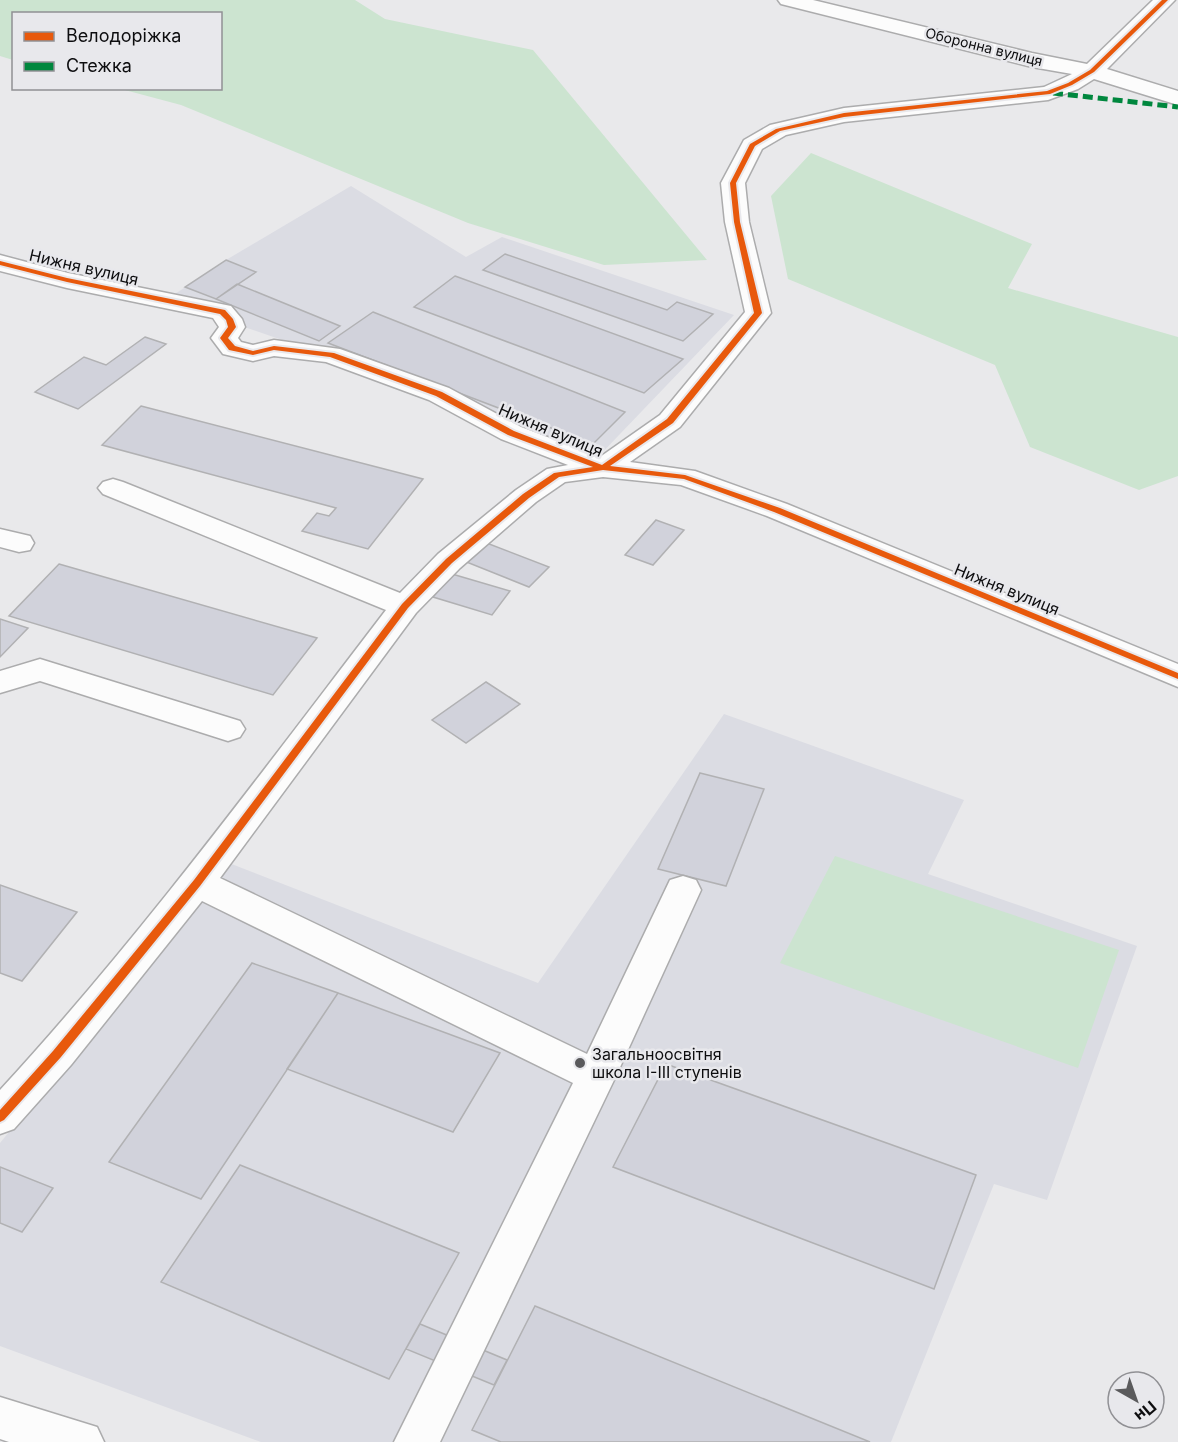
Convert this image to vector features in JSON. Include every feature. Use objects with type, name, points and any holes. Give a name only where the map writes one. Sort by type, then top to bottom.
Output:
[{"type":"street","name":"Оборонна вулиця","points":[[788,0],[1032,60],[1092,71],[1178,98]]},
{"type":"street","points":[[0,1117],[57,1054],[197,883],[405,606],[449,561],[526,496],[557,475],[603,468],[670,421],[758,313],[737,222],[734,183],[752,145],[778,130],[844,115],[1048,93],[1092,71],[1165,0]]},
{"type":"street","name":"Нижня вулиця","points":[[0,263],[67,280],[222,312],[229,319],[232,327],[224,338],[232,348],[253,353],[274,348],[331,355],[439,394],[511,433],[603,468],[684,477],[777,510],[1178,676]]},
{"type":"street","points":[[113,488],[405,606]]},
{"type":"street","points":[[0,682],[40,670],[228,729]]},
{"type":"street","points":[[197,883],[596,1076]]},
{"type":"street","points":[[417,1442],[596,1076],[683,890]]},
{"type":"street","points":[[0,1418],[81,1442]]},
{"type":"shaded area","points":[[351,186],[466,257],[502,237],[734,315],[597,458],[308,349],[166,300],[226,260]]},
{"type":"shaded area","name":"Загальноосвітня школа I-III ступенів","points":[[724,714],[964,800],[928,874],[1137,946],[1047,1200],[994,1184],[891,1442],[261,1442],[0,1346],[0,1143],[229,863],[538,983]]},
{"type":"green space","points":[[0,0],[355,0],[385,19],[533,50],[707,260],[604,265],[468,223],[181,105],[125,90],[222,90],[222,12],[12,12],[12,60],[0,56]]},
{"type":"green space","points":[[811,153],[1032,244],[1008,288],[1178,337],[1178,476],[1139,490],[1030,447],[995,365],[788,279],[771,196]]},
{"type":"green space","points":[[835,856],[1119,950],[1078,1068],[780,963]]},
{"type":"building","points":[[505,254],[667,310],[677,302],[713,314],[683,341],[483,270]]},
{"type":"building","points":[[226,260],[256,272],[216,299],[185,287]]},
{"type":"building","points":[[455,276],[683,359],[644,393],[414,307]]},
{"type":"building","points":[[237,284],[340,326],[319,341],[216,299]]},
{"type":"building","points":[[373,312],[625,412],[593,444],[328,343]]},
{"type":"building","points":[[145,337],[166,344],[78,409],[35,392],[84,357],[106,365]]},
{"type":"building","points":[[141,406],[423,479],[368,549],[302,531],[317,513],[329,516],[336,508],[102,445]]},
{"type":"building","points":[[656,520],[684,530],[653,565],[625,555]]},
{"type":"building","points":[[484,542],[549,567],[529,587],[464,561]]},
{"type":"building","points":[[59,564],[317,638],[273,695],[9,616]]},
{"type":"building","points":[[452,574],[510,591],[492,615],[433,597]]},
{"type":"building","points":[[0,619],[28,628],[0,657]]},
{"type":"building","points":[[486,682],[520,704],[466,743],[432,720]]},
{"type":"building","points":[[700,773],[764,789],[726,886],[658,869]]},
{"type":"building","points":[[0,885],[77,912],[22,981],[0,973]]},
{"type":"building","points":[[252,963],[338,993],[201,1199],[109,1162]]},
{"type":"building","points":[[338,993],[500,1053],[453,1132],[287,1069]]},
{"type":"building","points":[[666,1064],[976,1175],[934,1289],[613,1167]]},
{"type":"building","points":[[240,1165],[459,1253],[389,1379],[161,1282]]},
{"type":"building","points":[[0,1167],[53,1188],[22,1232],[0,1223]]},
{"type":"building","points":[[535,1306],[870,1442],[501,1442],[472,1430]]},
{"type":"building","points":[[420,1324],[507,1360],[494,1385],[406,1349]]},
{"type":"marked path","points":[[1053,93],[1178,107]]},
{"type":"cycle path","points":[[0,1117],[57,1054],[197,883],[405,606],[449,561],[526,496],[557,475],[603,468],[670,421],[758,313],[737,222],[733,183],[752,145],[778,130],[844,115],[1048,93],[1092,71],[1165,0]]},
{"type":"cycle path","points":[[0,263],[67,280],[222,312],[229,319],[232,327],[224,338],[232,348],[253,353],[274,348],[331,355],[439,394],[511,433],[603,468],[685,477],[777,510],[1178,676]]},
{"type":"place","name":"Загальноосвітня школа I-III ступенів","points":[[580,1063]]}]
